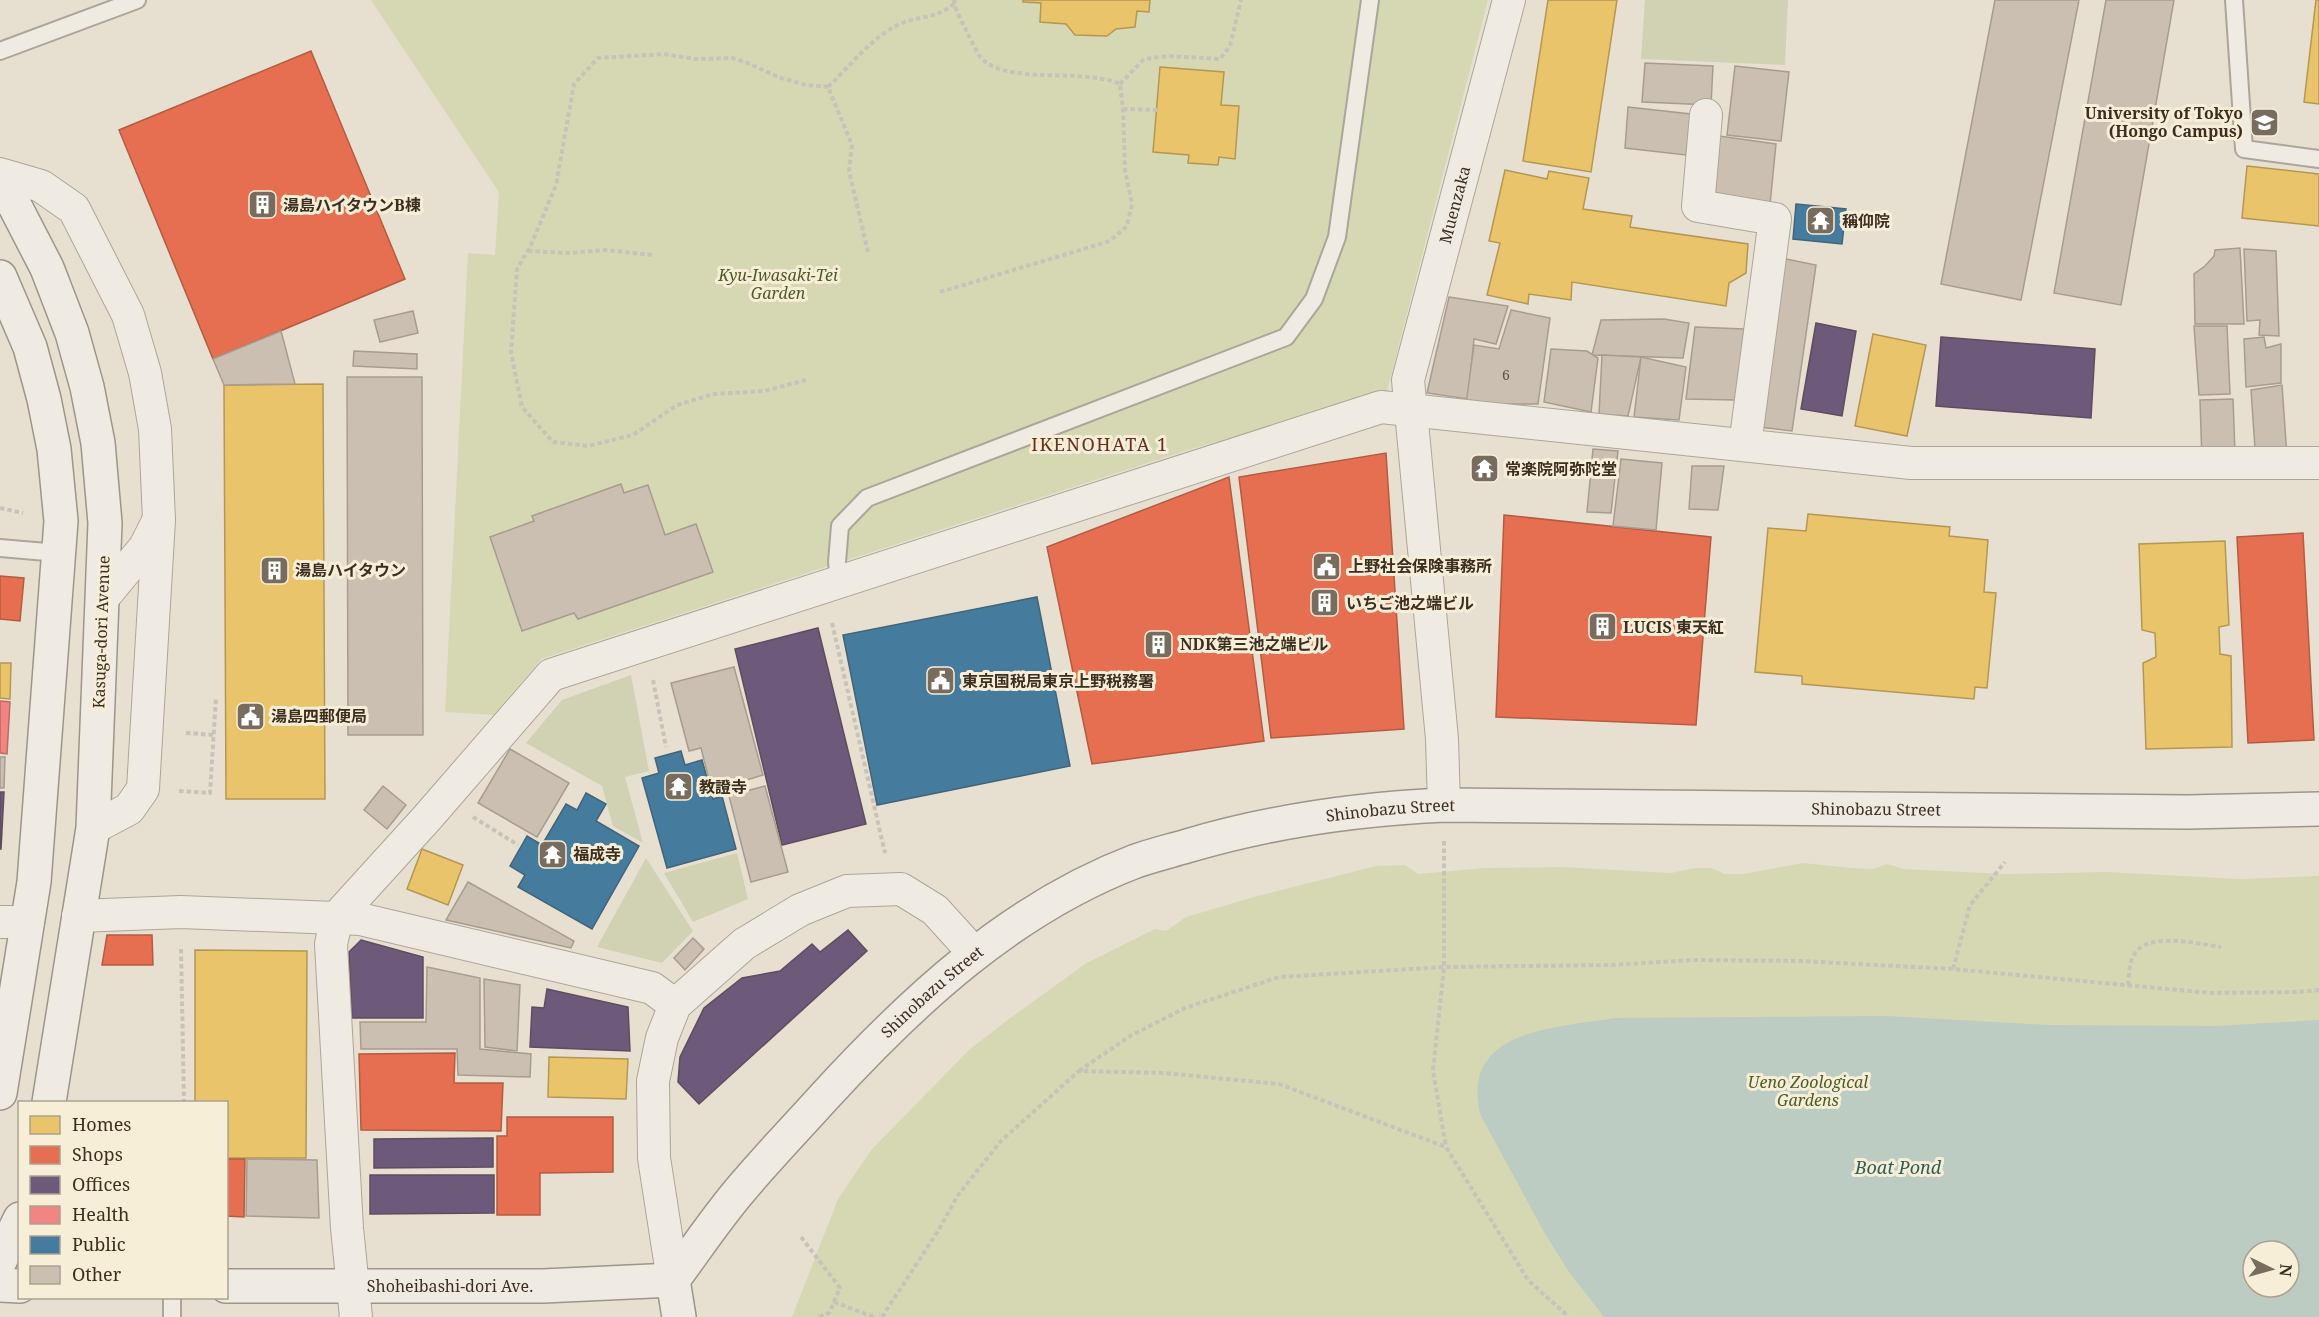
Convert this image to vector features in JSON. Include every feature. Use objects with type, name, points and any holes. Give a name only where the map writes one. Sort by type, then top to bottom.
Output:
[{"type":"main road","name":"Kasuga-dori Avenue","points":[[0,176],[9,215],[47,268],[72,333],[87,387],[98,443],[105,523],[93,828],[49,1101]]},
{"type":"main road","points":[[0,277],[30,347],[44,399],[54,449],[61,521],[40,822],[14,922],[13,1001],[0,1093]]},
{"type":"main road","name":"Shinobazu Street","points":[[674,1280],[740,1190],[850,1069],[910,1009],[974,952],[1025,917],[1075,888],[1137,861],[1213,838],[1296,819],[1384,807],[1444,804],[2188,812],[2319,809]]},
{"type":"main road","points":[[0,1261],[18,1223]]},
{"type":"main road","points":[[674,1280],[679,1317]]},
{"type":"main road","name":"Shoheibashi-dori Ave.","points":[[228,1286],[354,1302],[674,1280]]},
{"type":"main road","points":[[0,1286],[18,1286]]},
{"type":"street","name":"Muenzaka","points":[[1444,804],[1442,739],[1408,380],[1509,0]]},
{"type":"street","points":[[1706,115],[1698,206],[1775,219],[1745,445]]},
{"type":"street","points":[[0,176],[41,186],[74,209],[128,315],[145,373],[155,429],[159,520],[143,789],[129,809],[93,828]]},
{"type":"street","points":[[354,1302],[331,944],[337,917],[427,819],[551,675],[1381,407],[1911,463],[2319,463]]},
{"type":"street","points":[[102,599],[145,547],[159,520]]},
{"type":"street","points":[[674,1280],[654,1158],[653,1081],[662,1038],[675,1005],[744,944],[800,910],[847,891],[901,889],[935,910],[974,952]]},
{"type":"street","points":[[78,916],[180,912],[360,919],[652,988],[675,1005]]},
{"type":"lane","points":[[0,51],[136,0]]},
{"type":"lane","points":[[839,582],[837,562],[840,526],[867,498],[1286,337],[1314,299],[1337,237],[1370,0]]},
{"type":"lane","points":[[2234,0],[2244,149],[2319,159]]},
{"type":"lane","points":[[0,548],[58,553]]},
{"type":"lane","points":[[172,1299],[172,1317]]},
{"type":"path","points":[[1120,84],[1144,59],[1168,56],[1220,58],[1230,46],[1241,0]]},
{"type":"path","points":[[806,380],[764,391],[714,394],[677,405],[633,435],[588,446],[553,442],[522,407],[511,352],[517,269],[528,250],[556,185],[574,84],[598,58],[664,54],[694,59],[732,58],[778,77],[806,85],[828,87],[876,40],[899,24],[943,13],[954,2],[980,58],[995,68],[1014,73],[1106,78],[1120,84]]},
{"type":"path","points":[[940,292],[1110,241],[1127,225],[1132,204],[1125,170],[1120,84]]},
{"type":"path","points":[[828,87],[852,145],[849,171],[868,252]]},
{"type":"path","points":[[1123,109],[1156,110]]},
{"type":"path","points":[[528,250],[568,253],[605,250],[652,255]]},
{"type":"path","points":[[0,508],[27,514]]},
{"type":"path","points":[[831,616],[885,855]]},
{"type":"path","points":[[651,670],[666,747]]},
{"type":"path","points":[[143,789],[210,793],[216,697]]},
{"type":"path","points":[[186,734],[214,735]]},
{"type":"path","points":[[1444,804],[1444,967],[1433,1071],[1446,1147],[1528,1280],[1569,1317]]},
{"type":"path","points":[[468,813],[518,845]]},
{"type":"path","points":[[1953,969],[1970,905],[2005,862]]},
{"type":"path","points":[[180,912],[184,1101]]},
{"type":"path","points":[[2128,985],[2133,956],[2141,947],[2165,940],[2221,947]]},
{"type":"path","points":[[882,1317],[938,1231],[958,1195],[1001,1141],[1079,1071],[1130,1036],[1185,1008],[1280,977],[1444,967],[1612,965],[1695,960],[1800,961],[1953,969],[2211,993],[2319,990]]},
{"type":"path","points":[[1079,1071],[1164,1073],[1279,1084],[1446,1147]]},
{"type":"path","points":[[801,1237],[840,1288],[829,1313],[819,1317]]},
{"type":"path","points":[[834,1302],[874,1317]]},
{"type":"green space","name":"Kyu-Iwasaki-Tei Garden","points":[[371,0],[1488,0],[1386,395],[1191,449],[541,659],[494,715],[445,712],[468,253],[495,255],[499,192]]},
{"type":"green space","points":[[1645,0],[1788,0],[1785,65],[1641,59]]},
{"type":"green space","points":[[631,675],[649,771],[625,777],[643,843],[613,826],[602,786],[526,743],[562,700]]},
{"type":"green space","points":[[737,853],[748,899],[693,922],[664,873]]},
{"type":"green space","points":[[646,858],[693,931],[662,963],[597,947]]},
{"type":"green space","name":"Ueno Zoological Gardens","points":[[1803,863],[1873,869],[1887,864],[1904,869],[2004,874],[2107,872],[2240,879],[2319,876],[2319,1317],[792,1317],[838,1199],[872,1149],[969,1050],[1085,964],[1155,929],[1166,931],[1186,917],[1376,866],[1405,865],[1418,874],[1485,868],[1561,867],[1671,873],[1695,868],[1712,868],[1725,874],[1743,874]]},
{"type":"water","name":"Boat Pond","points":[[1887,1016],[2048,1025],[2217,1026],[2319,1020],[2319,1317],[1604,1317],[1569,1272],[1544,1232],[1481,1116],[1478,1087],[1484,1065],[1497,1049],[1517,1038],[1540,1030],[1615,1018]]},
{"type":"building: Homes","points":[[1023,0],[1150,0],[1149,12],[1137,11],[1135,27],[1116,29],[1107,36],[1075,35],[1066,24],[1040,22],[1041,3],[1023,2]]},
{"type":"building: Homes","points":[[1548,0],[1617,0],[1591,172],[1523,161]]},
{"type":"building: Homes","points":[[2316,0],[2319,0],[2319,104],[2304,102]]},
{"type":"building: Homes","points":[[1160,67],[1224,72],[1221,105],[1239,106],[1235,159],[1219,157],[1218,165],[1188,163],[1189,155],[1153,152]]},
{"type":"building: Homes","points":[[2247,166],[2319,174],[2319,226],[2242,218]]},
{"type":"building: Homes","points":[[1505,170],[1547,179],[1549,171],[1589,178],[1583,209],[1632,216],[1630,227],[1748,244],[1746,273],[1729,283],[1726,306],[1572,282],[1571,300],[1529,294],[1528,304],[1487,295],[1500,243],[1489,241]]},
{"type":"building: Homes","points":[[1873,334],[1926,345],[1907,436],[1855,426]]},
{"type":"building: Homes","name":"湯島ハイタウン","points":[[323,384],[325,799],[226,799],[224,385]]},
{"type":"building: Homes","points":[[1808,514],[1950,527],[1949,536],[1988,540],[1984,592],[1996,593],[1987,688],[1975,687],[1974,699],[1802,684],[1802,676],[1755,672],[1768,528],[1806,531]]},
{"type":"building: Homes","points":[[2225,541],[2229,625],[2219,627],[2220,654],[2231,656],[2232,747],[2146,749],[2143,663],[2156,657],[2155,633],[2142,630],[2139,544]]},
{"type":"building: Homes","points":[[0,663],[11,663],[10,699],[0,698]]},
{"type":"building: Homes","points":[[422,849],[463,865],[448,905],[407,889]]},
{"type":"building: Homes","points":[[195,950],[307,951],[306,1158],[228,1158],[228,1101],[195,1101]]},
{"type":"building: Homes","points":[[549,1057],[628,1059],[626,1099],[548,1097]]},
{"type":"building: Shops","name":"湯島ハイタウンB棟","points":[[311,51],[405,279],[213,359],[119,130]]},
{"type":"building: Shops","name":"いちご池之端ビル","points":[[1386,453],[1404,729],[1271,738],[1239,477]]},
{"type":"building: Shops","name":"NDK第三池之端ビル","points":[[1229,477],[1264,741],[1092,764],[1047,547]]},
{"type":"building: Shops","name":"LUCIS 東天紅","points":[[1504,515],[1711,537],[1696,725],[1496,717]]},
{"type":"building: Shops","points":[[2303,533],[2314,740],[2248,743],[2237,537]]},
{"type":"building: Shops","points":[[0,576],[24,578],[20,621],[0,619]]},
{"type":"building: Shops","points":[[107,935],[152,935],[153,965],[102,965]]},
{"type":"building: Shops","points":[[455,1053],[454,1083],[503,1083],[501,1131],[361,1130],[359,1054]]},
{"type":"building: Shops","points":[[507,1117],[613,1117],[613,1172],[540,1173],[540,1215],[497,1215],[497,1136],[507,1136]]},
{"type":"building: Shops","points":[[228,1159],[245,1159],[244,1217],[228,1216]]},
{"type":"building: Offices","points":[[1816,323],[1856,331],[1842,416],[1801,409]]},
{"type":"building: Offices","points":[[1941,337],[2095,349],[2091,418],[1936,406]]},
{"type":"building: Offices","points":[[818,628],[866,824],[782,845],[735,649]]},
{"type":"building: Offices","points":[[0,792],[4,792],[1,849],[0,849]]},
{"type":"building: Offices","points":[[848,930],[867,951],[699,1104],[678,1082],[680,1057],[704,1008],[742,978],[780,971],[812,944],[820,952]]},
{"type":"building: Offices","points":[[361,940],[423,957],[423,1018],[352,1018],[349,952]]},
{"type":"building: Offices","points":[[547,989],[628,1007],[630,1051],[530,1047],[532,1007],[544,1008]]},
{"type":"building: Offices","points":[[493,1138],[493,1167],[374,1168],[374,1139]]},
{"type":"building: Offices","points":[[370,1175],[494,1175],[494,1213],[370,1214]]},
{"type":"building: Health","points":[[0,701],[10,702],[7,754],[0,753]]},
{"type":"building: Public","points":[[1796,204],[1846,209],[1842,244],[1793,239]]},
{"type":"building: Public","points":[[1037,597],[1070,766],[877,805],[843,635]]},
{"type":"building: Public","points":[[681,751],[685,765],[702,760],[713,799],[722,796],[736,849],[667,868],[642,778],[659,773],[655,758]]},
{"type":"building: Public","points":[[586,793],[606,804],[596,821],[639,846],[592,929],[518,887],[525,875],[510,866],[527,836],[542,845],[566,804],[577,810]]},
{"type":"building: Other","points":[[1995,0],[2079,0],[2021,300],[1941,284]]},
{"type":"building: Other","points":[[2106,0],[2174,0],[2121,305],[2054,293]]},
{"type":"building: Other","points":[[1645,63],[1713,66],[1711,105],[1642,102]]},
{"type":"building: Other","points":[[1735,66],[1789,72],[1781,141],[1727,135]]},
{"type":"building: Other","points":[[1628,107],[1691,114],[1686,155],[1625,148]]},
{"type":"building: Other","points":[[1719,136],[1776,144],[1770,204],[1712,193]]},
{"type":"building: Other","points":[[2240,248],[2244,324],[2195,324],[2194,274],[2214,256],[2215,250]]},
{"type":"building: Other","points":[[2244,249],[2276,251],[2279,336],[2259,335],[2260,320],[2247,321]]},
{"type":"building: Other","points":[[1781,258],[1816,265],[1792,431],[1759,427]]},
{"type":"building: Other","points":[[1449,297],[1508,306],[1496,344],[1474,339],[1468,399],[1427,393]]},
{"type":"building: Other","points":[[1511,310],[1550,318],[1538,404],[1466,404],[1474,345],[1499,349]]},
{"type":"building: Other","points":[[413,311],[418,333],[380,342],[374,320]]},
{"type":"building: Other","points":[[1664,319],[1689,323],[1683,358],[1592,355],[1601,320]]},
{"type":"building: Other","points":[[2194,326],[2227,326],[2230,394],[2199,395]]},
{"type":"building: Other","points":[[1695,327],[1744,329],[1736,400],[1686,399]]},
{"type":"building: Other","points":[[281,331],[295,384],[224,385],[213,359]]},
{"type":"building: Other","points":[[2264,337],[2266,348],[2281,344],[2281,383],[2246,387],[2244,339]]},
{"type":"building: Other","points":[[1551,349],[1587,351],[1598,358],[1591,412],[1544,402]]},
{"type":"building: Other","points":[[354,351],[417,354],[417,369],[353,366]]},
{"type":"building: Other","points":[[1602,355],[1641,357],[1628,416],[1599,414]]},
{"type":"building: Other","points":[[1641,357],[1686,367],[1679,420],[1634,417]]},
{"type":"building: Other","points":[[347,377],[422,377],[423,735],[348,735]]},
{"type":"building: Other","points":[[2282,385],[2287,457],[2256,463],[2251,390]]},
{"type":"building: Other","points":[[2233,399],[2235,454],[2202,462],[2200,400]]},
{"type":"building: Other","points":[[1593,449],[1618,451],[1611,513],[1587,512]]},
{"type":"building: Other","points":[[1621,459],[1662,463],[1656,530],[1613,526]]},
{"type":"building: Other","points":[[1692,466],[1724,466],[1718,510],[1689,509]]},
{"type":"building: Other","points":[[621,484],[624,493],[648,485],[665,535],[696,524],[713,572],[578,619],[574,613],[522,631],[490,537],[534,521],[532,516]]},
{"type":"building: Other","points":[[734,667],[763,775],[743,781],[746,791],[765,786],[788,872],[751,882],[728,784],[711,788],[701,748],[689,751],[671,683]]},
{"type":"building: Other","points":[[510,749],[569,783],[537,837],[478,803]]},
{"type":"building: Other","points":[[0,757],[5,757],[4,788],[0,788]]},
{"type":"building: Other","points":[[383,786],[406,805],[387,829],[364,810]]},
{"type":"building: Other","points":[[468,882],[574,941],[571,948],[446,920]]},
{"type":"building: Other","points":[[693,938],[704,949],[685,970],[674,958]]},
{"type":"building: Other","points":[[427,967],[480,978],[480,1049],[531,1054],[530,1077],[458,1075],[457,1049],[361,1049],[360,1022],[426,1022]]},
{"type":"building: Other","points":[[484,979],[520,985],[517,1051],[485,1047]]},
{"type":"building: Other","points":[[247,1159],[317,1160],[319,1218],[246,1216]]},
{"type":"place","name":"University of Tokyo (Hongo Campus)","points":[[2264,122]]},
{"type":"place","name":"湯島ハイタウンB棟","points":[[262,205]]},
{"type":"place","name":"稱仰院","points":[[1821,221]]},
{"type":"place","name":"常楽院阿弥陀堂","points":[[1484,469]]},
{"type":"place","name":"上野社会保険事務所","points":[[1327,566]]},
{"type":"place","name":"湯島ハイタウン","points":[[274,570]]},
{"type":"place","name":"いちご池之端ビル","points":[[1325,603]]},
{"type":"place","name":"LUCIS 東天紅","points":[[1602,627]]},
{"type":"place","name":"NDK第三池之端ビル","points":[[1159,644]]},
{"type":"place","name":"東京国税局東京上野税務署","points":[[941,681]]},
{"type":"place","name":"湯島四郵便局","points":[[250,716]]},
{"type":"place","name":"教證寺","points":[[678,787]]},
{"type":"place","name":"福成寺","points":[[552,854]]},
{"type":"district","name":"IKENOHATA 1","points":[[1100,444]]}]
